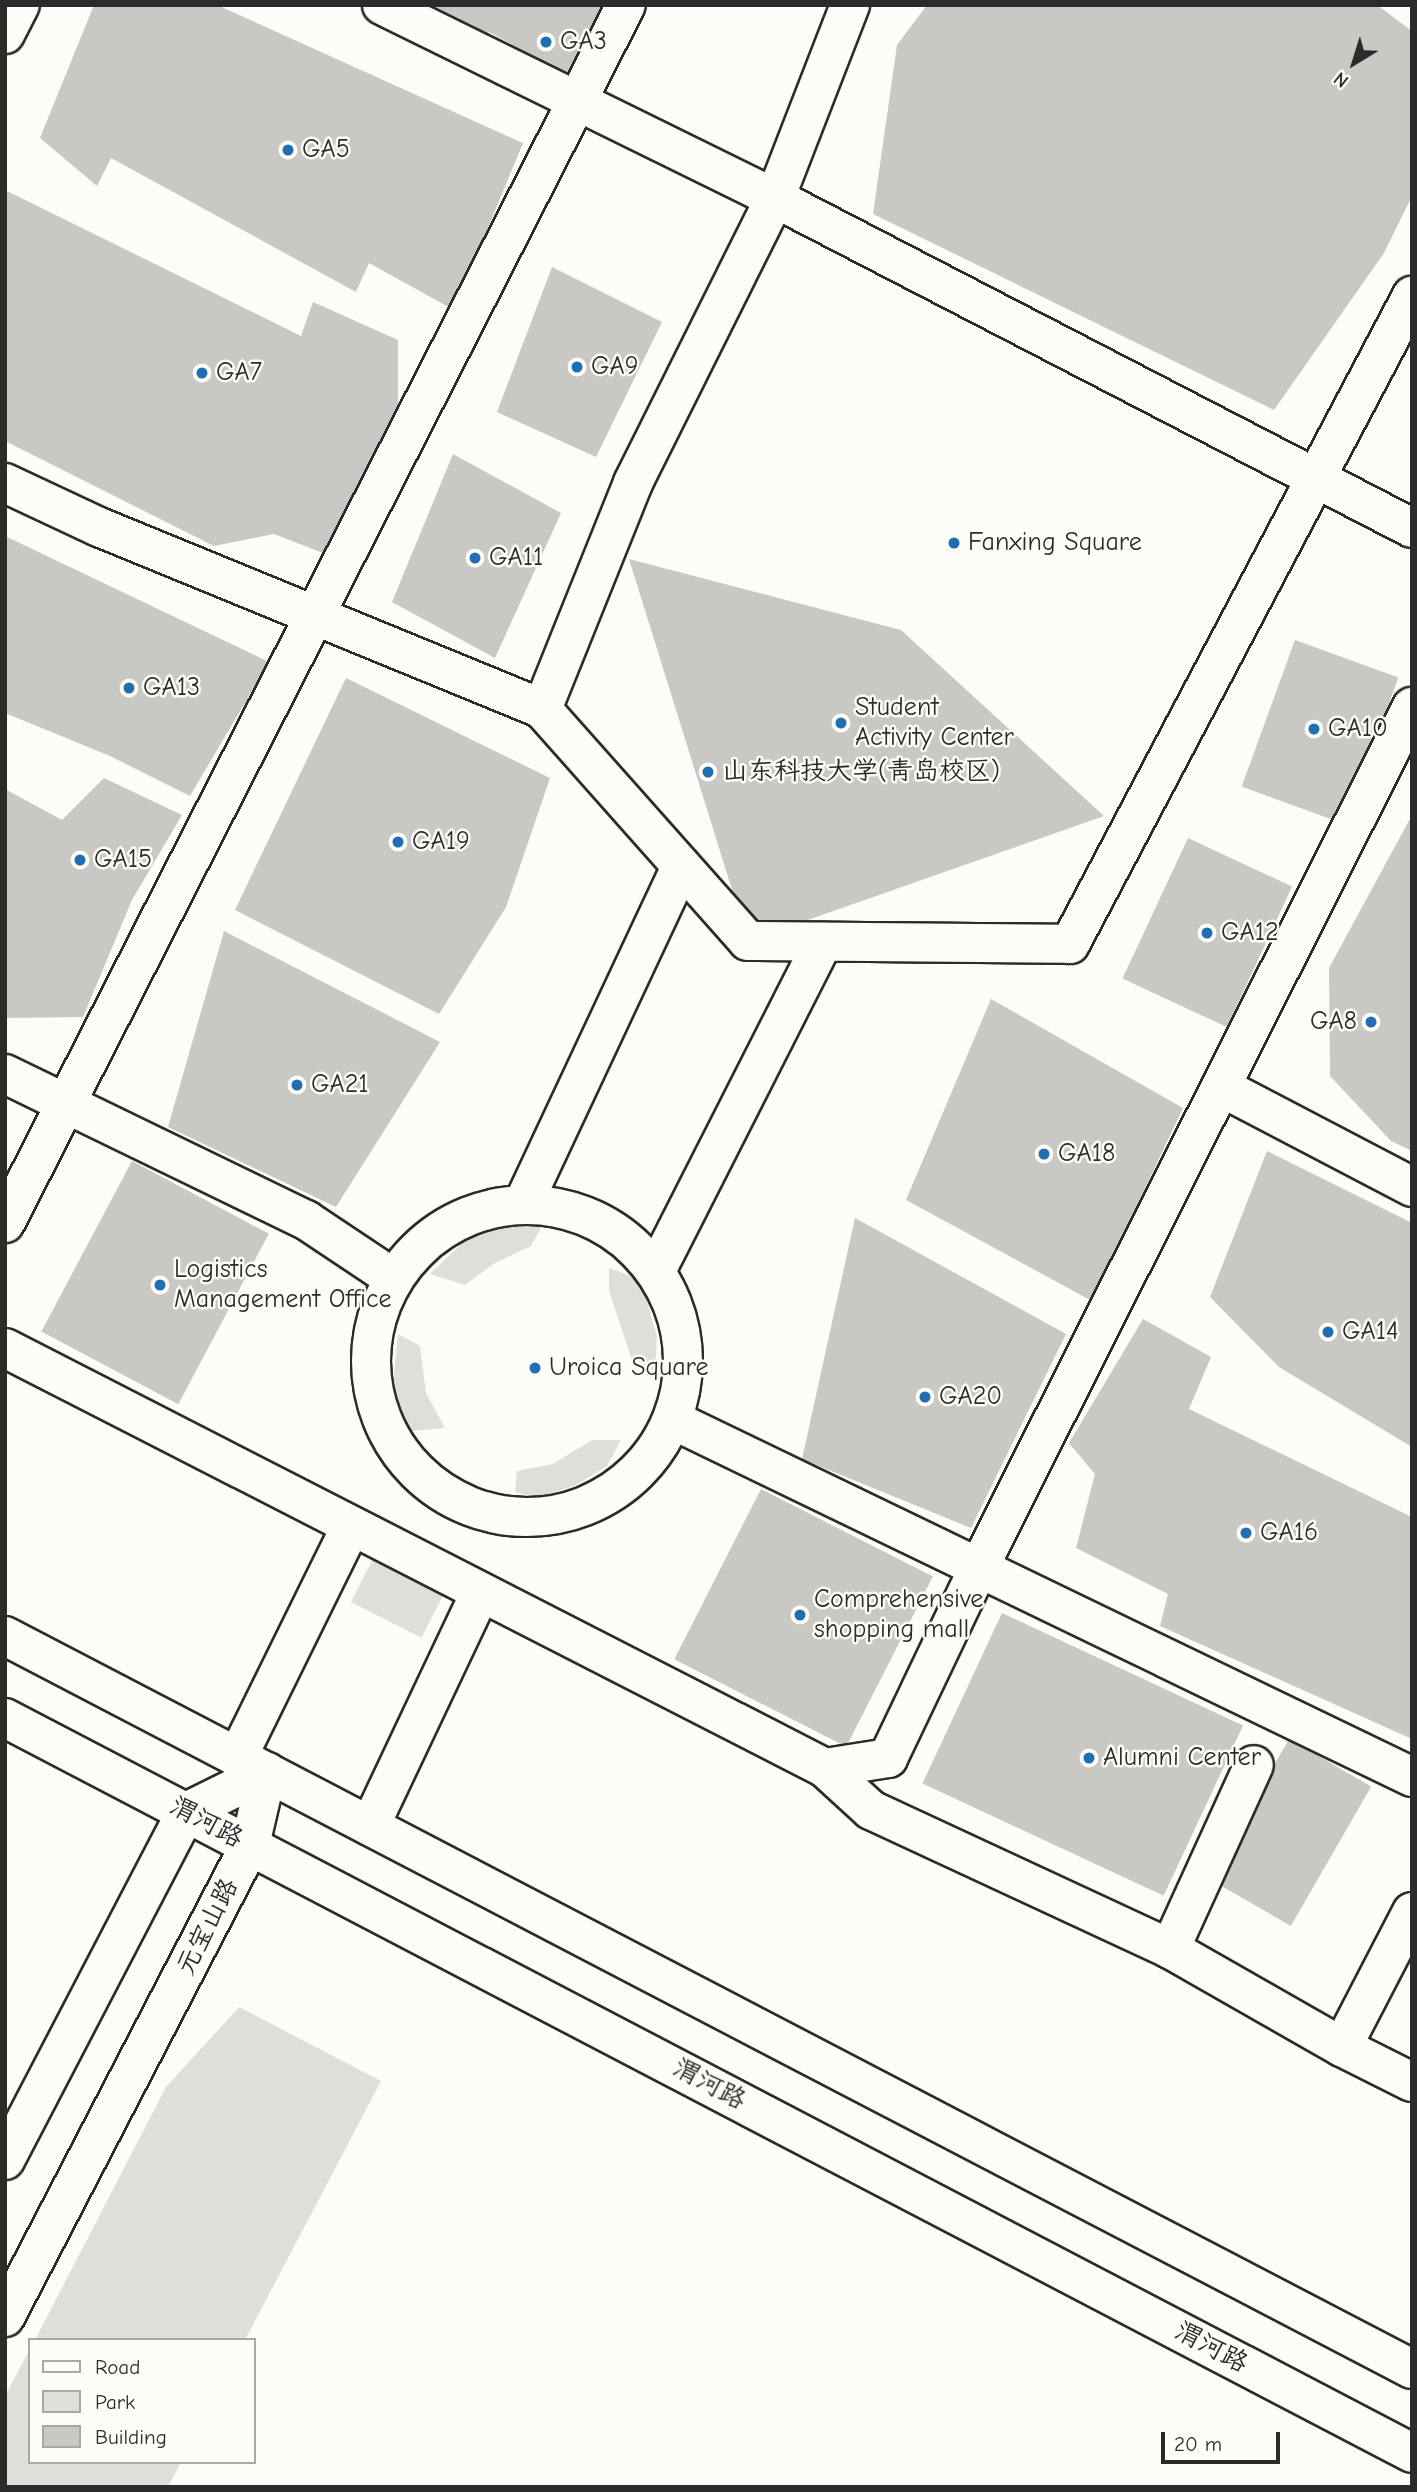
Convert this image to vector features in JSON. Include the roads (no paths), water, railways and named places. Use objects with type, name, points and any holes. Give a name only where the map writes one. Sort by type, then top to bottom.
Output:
[{"type":"street","points":[[5,34],[20,5]]},
{"type":"street","points":[[382,5],[775,198],[1412,528]]},
{"type":"street","points":[[5,1223],[626,5]]},
{"type":"street","points":[[542,709],[633,483],[775,198],[850,5]]},
{"type":"street","points":[[5,482],[99,527],[542,709],[748,941],[1070,944],[1412,296]]},
{"type":"street","points":[[825,1768],[888,1758],[979,1567],[1412,707]]},
{"type":"street","points":[[523,1204],[681,866]]},
{"type":"street","points":[[656,1271],[823,942]]},
{"type":"street","points":[[5,1074],[306,1220],[393,1278]]},
{"type":"street","points":[[1221,1087],[1412,1187]]},
{"type":"street","points":[[523,1204],[573,1211],[585,1217],[620,1235],[656,1271],[678,1318],[684,1370],[673,1420],[646,1465],[606,1498],[557,1516],[505,1517],[455,1501],[413,1470],[384,1427],[370,1376],[373,1325],[393,1278],[427,1239],[472,1214],[523,1204]]},
{"type":"street","points":[[5,1348],[825,1768],[871,1810],[1170,1949],[1342,2047],[1412,2082]]},
{"type":"street","points":[[673,1420],[1412,1777]]},
{"type":"street","name":"元宝山路","points":[[5,2317],[250,1845],[252,1764],[351,1526]]},
{"type":"street","points":[[370,1826],[480,1593]]},
{"type":"street","points":[[5,1636],[1412,2369]]},
{"type":"street","name":"渭河路","points":[[5,1718],[1412,2453]]},
{"type":"street","points":[[5,2160],[186,1812],[252,1764]]},
{"type":"street","points":[[1170,1949],[1254,1765]]},
{"type":"street","points":[[1342,2047],[1412,1912]]},
{"type":"place","name":"GA3","points":[[546,42]]},
{"type":"place","name":"GA5","points":[[288,150]]},
{"type":"place","name":"GA9","points":[[577,367]]},
{"type":"place","name":"GA7","points":[[202,373]]},
{"type":"place","name":"Fanxing Square","points":[[954,543]]},
{"type":"place","name":"GA11","points":[[475,558]]},
{"type":"place","name":"GA13","points":[[129,688]]},
{"type":"place","name":"Student Activity Center","points":[[841,723]]},
{"type":"place","name":"GA10","points":[[1314,729]]},
{"type":"place","name":"山东科技大学(青岛校区)","points":[[708,772]]},
{"type":"place","name":"GA19","points":[[398,842]]},
{"type":"place","name":"GA15","points":[[80,860]]},
{"type":"place","name":"GA12","points":[[1207,933]]},
{"type":"place","name":"GA8","points":[[1371,1022]]},
{"type":"place","name":"GA21","points":[[297,1085]]},
{"type":"place","name":"GA18","points":[[1044,1154]]},
{"type":"place","name":"Logistics Management Office","points":[[160,1285]]},
{"type":"place","name":"GA14","points":[[1328,1332]]},
{"type":"place","name":"Uroica Square","points":[[535,1368]]},
{"type":"place","name":"GA20","points":[[925,1397]]},
{"type":"place","name":"GA16","points":[[1246,1533]]},
{"type":"place","name":"Comprehensive shopping mall","points":[[800,1615]]},
{"type":"place","name":"Alumni Center","points":[[1089,1758]]}]
